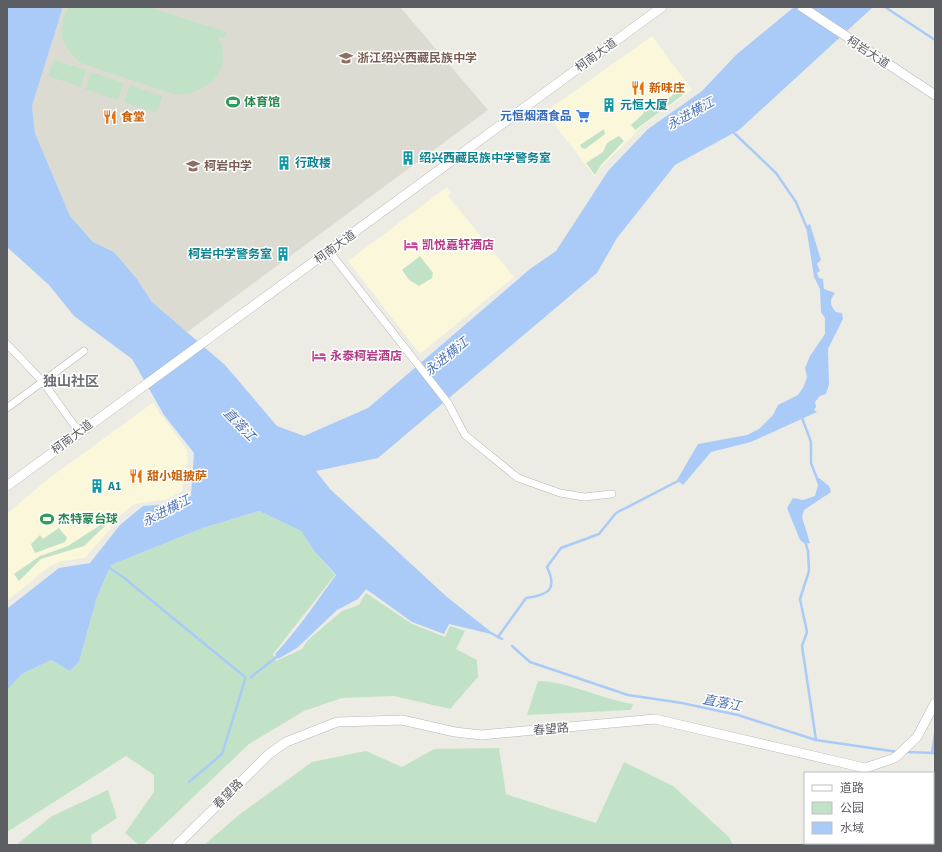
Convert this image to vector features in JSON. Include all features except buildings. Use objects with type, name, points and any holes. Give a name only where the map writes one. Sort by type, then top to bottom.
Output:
[{"type":"street","name":"柯南大道","points":[[7,486],[134,391],[224,328],[662,7]]},
{"type":"street","name":"柯岩大道","points":[[802,7],[935,95]]},
{"type":"street","points":[[329,251],[448,403],[465,435],[518,478],[568,495],[584,497],[612,494]]},
{"type":"street","points":[[7,344],[43,382],[79,432]]},
{"type":"street","points":[[7,408],[84,351]]},
{"type":"street","name":"春望路","points":[[177,845],[269,754],[286,742],[337,722],[402,720],[455,732],[481,735],[655,719],[865,768],[897,756],[906,748],[917,737],[935,703]]},
{"type":"shaded area","name":"柯岩中学","points":[[63,7],[400,7],[488,110],[186,333],[152,302],[137,279],[114,252],[93,242],[70,216],[35,133],[32,106]]},
{"type":"shaded area","points":[[652,36],[692,90],[642,126],[602,166],[595,177],[545,112]]},
{"type":"shaded area","points":[[447,187],[451,193],[448,196],[514,277],[420,354],[348,261]]},
{"type":"shaded area","points":[[154,402],[159,413],[187,450],[188,461],[182,491],[168,499],[134,504],[110,524],[111,528],[85,558],[61,561],[50,566],[7,601],[7,514],[44,482]]},
{"type":"green space","points":[[69,7],[149,7],[224,31],[226,33],[224,38],[218,37],[222,45],[223,59],[221,68],[217,77],[202,89],[183,94],[173,94],[83,64],[65,46],[63,39],[63,24]]},
{"type":"green space","points":[[54,60],[86,70],[81,87],[48,76]]},
{"type":"green space","points":[[91,72],[124,83],[118,100],[85,89]]},
{"type":"green space","points":[[130,85],[162,96],[157,113],[124,102]]},
{"type":"green space","points":[[677,86],[678,91],[683,95],[635,130],[631,125],[643,114],[644,109],[652,102],[662,101],[672,96]]},
{"type":"green space","points":[[604,129],[605,134],[585,149],[582,148],[580,145]]},
{"type":"green space","points":[[619,136],[624,141],[601,165],[595,175],[586,163],[603,152],[607,143]]},
{"type":"green space","points":[[420,256],[433,273],[432,278],[419,286],[409,280],[402,270]]},
{"type":"green space","points":[[259,511],[301,531],[315,552],[335,575],[273,654],[276,661],[302,649],[308,640],[342,611],[359,605],[366,593],[412,624],[445,637],[450,626],[465,631],[456,649],[477,660],[478,677],[450,709],[394,696],[342,698],[304,711],[249,744],[143,845],[139,845],[125,833],[154,792],[154,775],[126,756],[7,832],[7,690],[22,674],[51,660],[70,671],[79,662],[97,597],[111,565],[203,528]]},
{"type":"green space","points":[[105,522],[105,526],[84,546],[41,559],[19,581],[14,574],[40,556],[68,546]]},
{"type":"green space","points":[[59,528],[67,538],[65,542],[35,553],[31,544],[40,535],[43,539]]},
{"type":"green space","points":[[538,681],[562,684],[621,702],[633,704],[631,710],[527,715]]},
{"type":"green space","points":[[499,748],[506,794],[596,823],[624,762],[673,786],[729,837],[733,845],[204,845],[240,814],[312,762],[366,751],[402,767],[434,749]]},
{"type":"green space","points":[[108,790],[117,818],[91,835],[92,845],[16,845],[52,816]]},
{"type":"water","name":"永进横江","points":[[7,7],[63,7],[32,106],[35,133],[70,216],[93,242],[114,252],[137,279],[152,302],[225,365],[277,426],[304,436],[368,408],[530,269],[556,251],[608,171],[648,129],[702,91],[736,55],[794,7],[873,7],[739,130],[675,165],[617,238],[597,273],[378,458],[316,471],[330,489],[447,597],[495,635],[449,624],[444,634],[412,622],[366,589],[358,599],[337,610],[297,648],[278,659],[275,654],[299,626],[336,575],[315,552],[301,531],[259,511],[203,528],[111,565],[97,597],[79,662],[70,671],[51,660],[22,674],[7,690],[8,608],[59,568],[90,563],[120,525],[143,506],[169,504],[191,496],[194,453],[164,415],[132,359],[74,316],[49,285],[7,247]]},
{"type":"water","points":[[810,224],[821,260],[817,264],[820,271],[817,273],[819,278],[823,279],[824,289],[835,293],[831,301],[831,305],[836,312],[842,313],[843,319],[828,349],[829,384],[826,394],[820,396],[815,402],[816,407],[814,410],[817,412],[751,442],[711,452],[683,485],[677,480],[698,444],[747,435],[759,429],[773,415],[778,405],[798,395],[804,386],[807,377],[805,368],[810,356],[825,334],[825,318],[821,312],[820,289],[814,277],[806,226]]},
{"type":"water","points":[[819,478],[829,486],[831,492],[804,510],[802,517],[810,543],[805,544],[800,540],[787,508],[793,498],[803,500],[815,496],[818,485],[816,479]]},
{"type":"waterway","points":[[885,7],[935,40]]},
{"type":"waterway","points":[[732,131],[776,173],[796,202],[807,228]]},
{"type":"waterway","points":[[801,415],[811,442],[811,463],[818,481]]},
{"type":"waterway","points":[[498,637],[526,598],[540,595],[549,590],[551,581],[547,567],[561,548],[599,534],[616,513],[680,480]]},
{"type":"waterway","points":[[805,541],[808,551],[809,571],[800,599],[807,632],[802,646],[816,740]]},
{"type":"waterway","points":[[108,567],[123,577],[245,677],[222,754],[189,782]]},
{"type":"waterway","name":"直落江","points":[[491,633],[502,639]]},
{"type":"waterway","name":"直落江","points":[[512,646],[530,662],[628,695],[682,703],[738,715],[816,740],[898,752]]},
{"type":"waterway","points":[[251,677],[279,655]]},
{"type":"waterway","points":[[932,753],[935,734]]},
{"type":"waterway","name":"直落江","points":[[905,752],[935,753]]},
{"type":"place","name":"浙江绍兴西藏民族中学","points":[[346,58]]},
{"type":"place","name":"新味庄","points":[[638,88]]},
{"type":"place","name":"体育馆","points":[[233,102]]},
{"type":"place","name":"元恒大厦","points":[[609,105]]},
{"type":"place","name":"元恒烟酒食品","points":[[583,116]]},
{"type":"place","name":"食堂","points":[[110,117]]},
{"type":"place","name":"绍兴西藏民族中学警务室","points":[[408,158]]},
{"type":"place","name":"行政楼","points":[[284,163]]},
{"type":"place","name":"柯岩中学","points":[[193,166]]},
{"type":"place","name":"凯悦嘉轩酒店","points":[[411,245]]},
{"type":"place","name":"柯岩中学警务室","points":[[283,254]]},
{"type":"place","name":"永泰柯岩酒店","points":[[319,356]]},
{"type":"place","name":"甜小姐披萨","points":[[136,476]]},
{"type":"place","name":"A1","points":[[97,486]]},
{"type":"place","name":"杰特蒙台球","points":[[47,519]]},
{"type":"district","name":"独山社区","points":[[71,381]]}]
